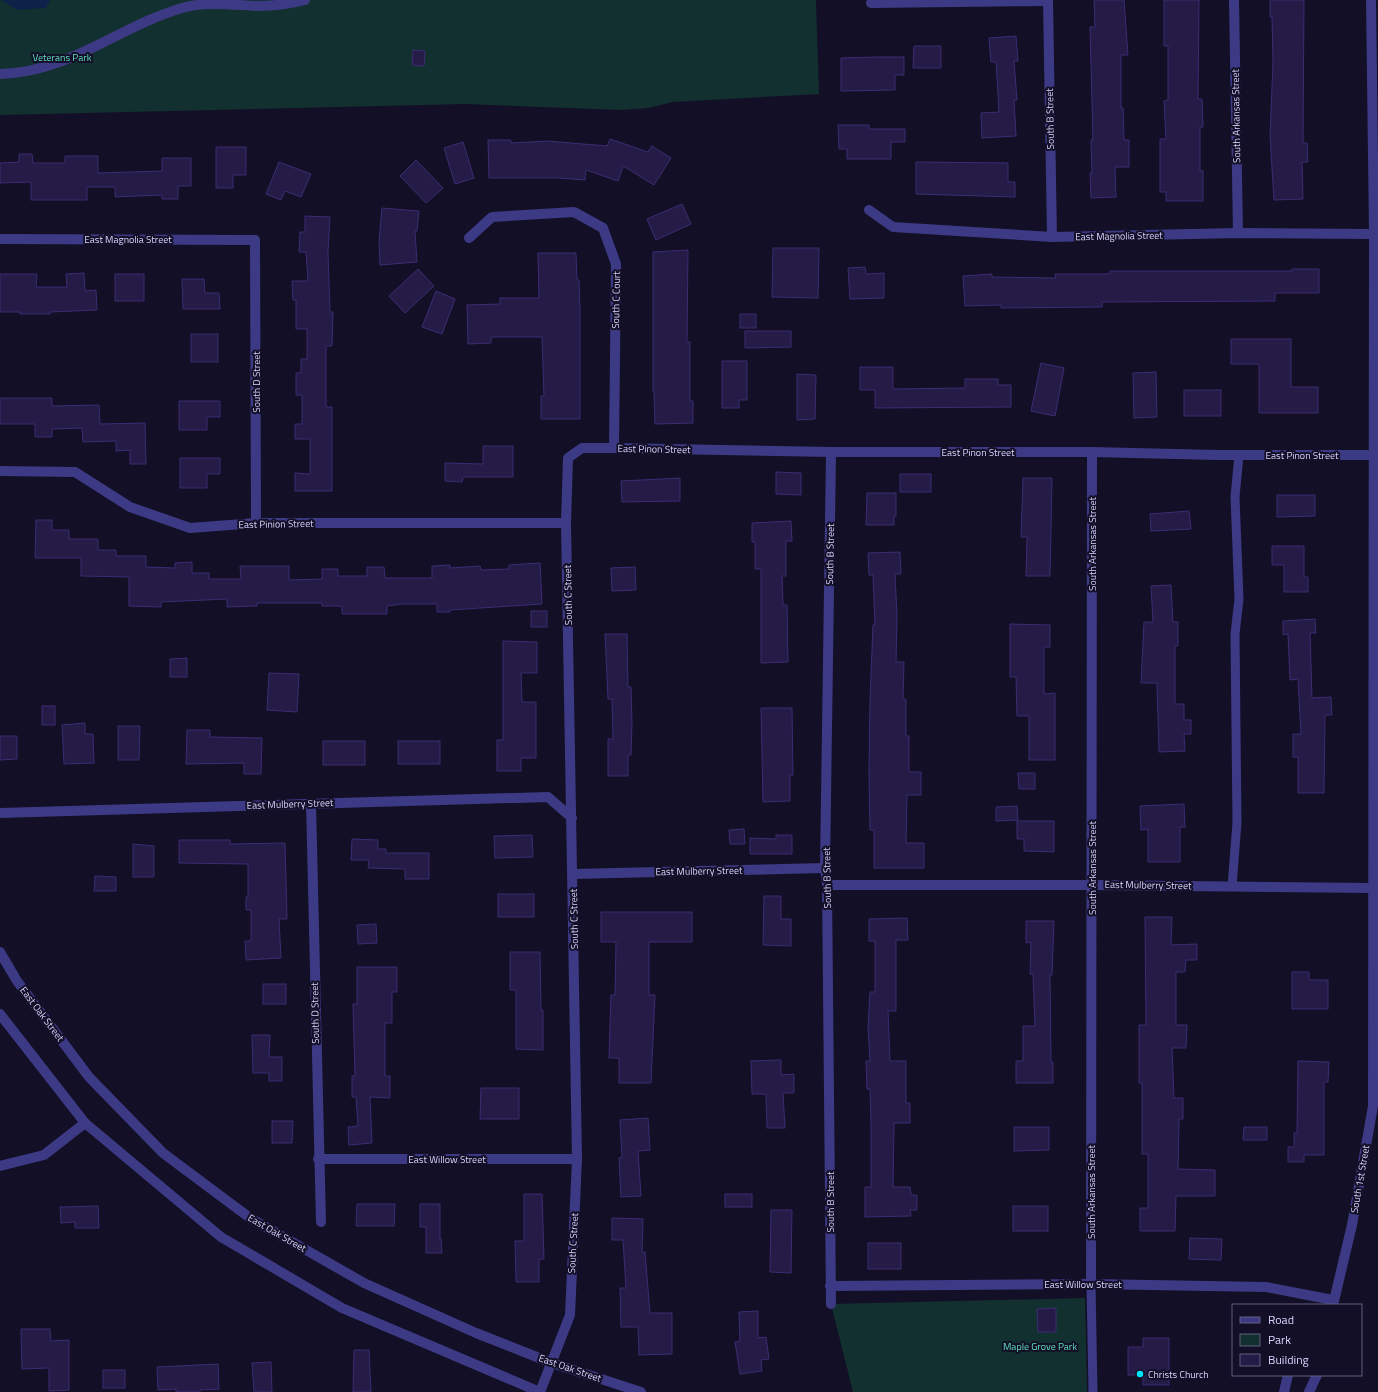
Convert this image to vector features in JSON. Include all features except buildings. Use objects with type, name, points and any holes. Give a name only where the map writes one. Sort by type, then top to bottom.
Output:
[{"type":"street","points":[[0,74],[19,73],[48,67],[77,56],[147,21],[183,8],[218,4],[259,6],[293,3],[306,0]]},
{"type":"street","name":"South Arkansas Street","points":[[1234,0],[1238,233]]},
{"type":"street","name":"South 1st Street","points":[[1332,1303],[1352,1225],[1373,1106],[1376,1006],[1373,888],[1374,234],[1371,0]]},
{"type":"street","points":[[871,3],[1048,1]]},
{"type":"street","name":"South B Street","points":[[1048,1],[1052,237]]},
{"type":"street","name":"East Magnolia Street","points":[[869,210],[893,228],[1052,237],[1238,233],[1374,234]]},
{"type":"street","name":"South C Court","points":[[469,238],[492,217],[574,212],[603,228],[616,264],[614,448]]},
{"type":"street","name":"East Magnolia Street","points":[[0,239],[255,240]]},
{"type":"street","name":"South D Street","points":[[255,240],[256,524]]},
{"type":"street","name":"East Pinon Street","points":[[582,448],[831,452],[1092,452],[1239,455],[1373,455]]},
{"type":"street","name":"South C Street","points":[[540,1392],[570,1315],[577,1159],[566,523],[568,458],[582,448]]},
{"type":"street","name":"South B Street","points":[[831,452],[825,868],[827,885],[831,1304]]},
{"type":"street","name":"South Arkansas Street","points":[[1091,1284],[1092,452]]},
{"type":"street","name":"East Pinion Street","points":[[0,470],[75,472],[130,507],[190,528],[256,524],[566,523]]},
{"type":"street","name":"East Mulberry Street","points":[[0,813],[548,797],[572,818]]},
{"type":"street","name":"South D Street","points":[[311,803],[318,1159],[321,1222]]},
{"type":"street","name":"East Mulberry Street","points":[[573,874],[825,868]]},
{"type":"street","name":"East Mulberry Street","points":[[827,885],[1092,885],[1373,888]]},
{"type":"street","name":"East Oak Street","points":[[0,952],[17,981],[89,1077],[163,1153],[250,1218],[364,1283],[476,1333],[552,1363],[641,1392]]},
{"type":"street","points":[[0,1014],[85,1123],[221,1237],[342,1308],[540,1392]]},
{"type":"street","points":[[0,1166],[44,1155],[85,1123]]},
{"type":"street","name":"East Willow Street","points":[[318,1159],[577,1159]]},
{"type":"street","name":"East Willow Street","points":[[830,1286],[1091,1284],[1266,1287],[1332,1303]]},
{"type":"street","points":[[1309,1392],[1317,1376]]},
{"type":"street","points":[[1277,1392],[1288,1377]]},
{"type":"street","points":[[1284,1392],[1288,1377]]},
{"type":"lane","points":[[1232,886],[1237,823],[1235,634],[1239,599],[1235,497],[1239,455]]},
{"type":"lane","points":[[1091,1284],[1093,1391]]},
{"type":"green space","name":"Veterans Park","points":[[0,0],[816,0],[819,94],[673,102],[648,108],[622,110],[465,104],[0,115]]},
{"type":"green space","name":"Maple Grove Park","points":[[1085,1298],[1087,1392],[853,1392],[831,1304]]},
{"type":"water","points":[[1,0],[50,0],[46,8],[17,10]]},
{"type":"place","name":"Christs Church","points":[[1140,1374]]}]
